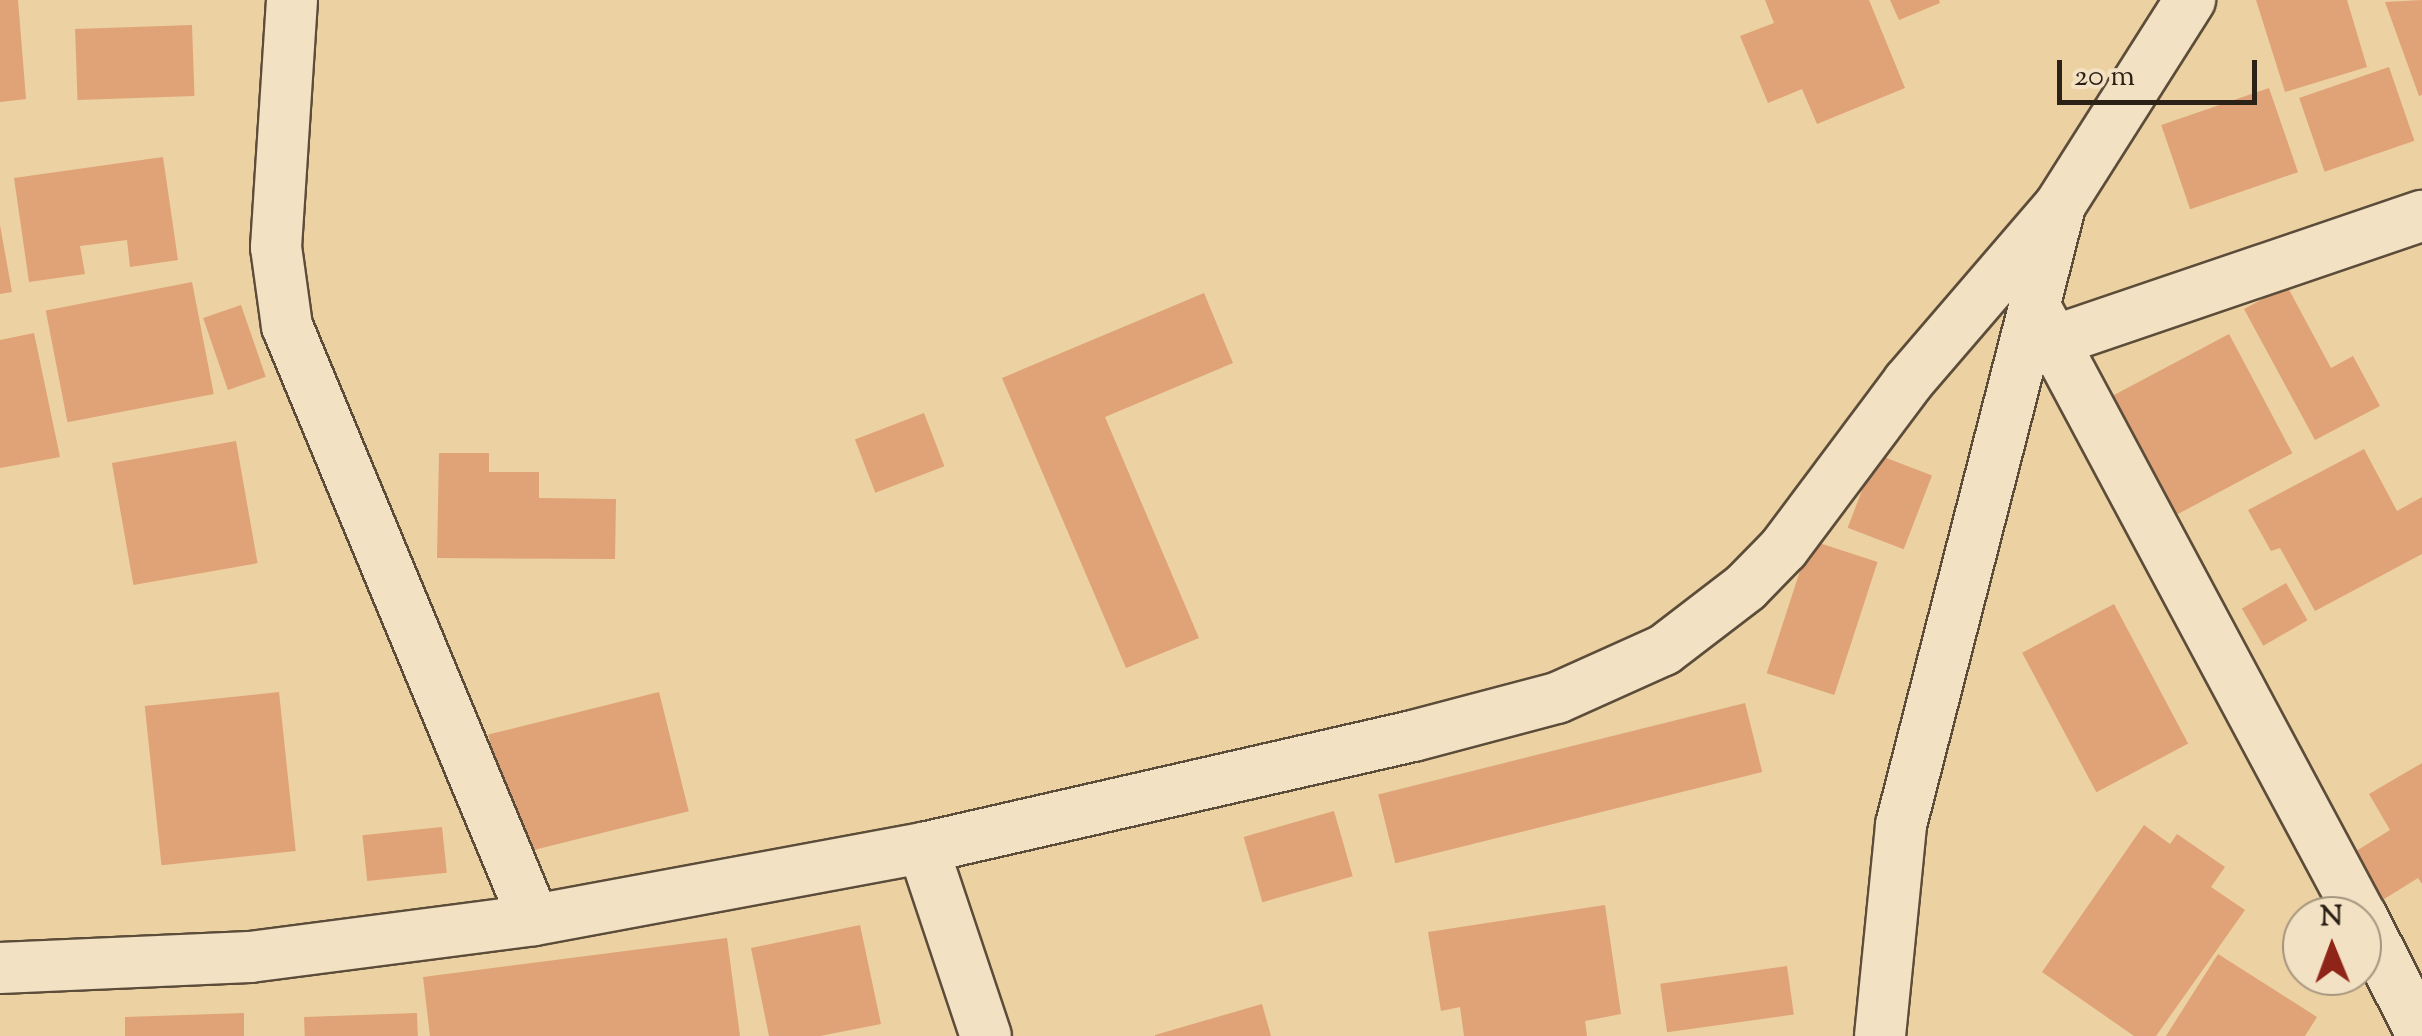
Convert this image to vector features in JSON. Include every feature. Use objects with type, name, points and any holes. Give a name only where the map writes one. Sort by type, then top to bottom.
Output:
[{"type":"street","points":[[292,0],[276,248],[287,326],[534,920]]},
{"type":"street","points":[[0,968],[250,956],[534,920],[923,848],[1413,736],[1557,698],[1664,650],[1746,587],[1784,548],[1908,382],[2060,205],[2190,0]]},
{"type":"street","points":[[1880,1036],[1901,825],[2046,326],[2060,205]]},
{"type":"street","points":[[2046,326],[2422,216]]},
{"type":"street","points":[[2046,326],[2351,896]]},
{"type":"street","points":[[923,848],[986,1036]]},
{"type":"street","points":[[2382,956],[2422,1035]]},
{"type":"building","points":[[0,0],[18,0],[26,99],[0,102]]},
{"type":"building","points":[[1765,0],[1869,0],[1905,88],[1817,124],[1802,89],[1768,103],[1740,36],[1774,23]]},
{"type":"building","points":[[1890,0],[1939,0],[1940,3],[1899,20]]},
{"type":"building","points":[[2256,0],[2347,0],[2367,67],[2285,92]]},
{"type":"building","points":[[2422,0],[2422,95],[2419,96],[2385,2]]},
{"type":"building","points":[[192,25],[194,96],[78,100],[75,29]]},
{"type":"building","points":[[2389,67],[2414,141],[2325,172],[2299,98]]},
{"type":"building","points":[[2269,88],[2298,172],[2190,209],[2161,125]]},
{"type":"building","points":[[163,157],[178,260],[130,267],[127,240],[80,246],[85,274],[29,282],[14,178]]},
{"type":"building","points":[[0,225],[12,292],[0,294]]},
{"type":"building","points":[[192,282],[214,394],[67,422],[46,310]]},
{"type":"building","points":[[2287,286],[2331,368],[2353,356],[2380,406],[2315,440],[2244,309]]},
{"type":"building","points":[[1204,293],[1233,363],[1105,417],[1199,638],[1126,668],[1002,378]]},
{"type":"building","points":[[241,305],[266,377],[228,390],[203,318]]},
{"type":"building","points":[[34,333],[60,457],[0,468],[0,340]]},
{"type":"building","points":[[2229,334],[2292,453],[2172,517],[2109,398]]},
{"type":"building","points":[[924,413],[944,466],[875,493],[855,440]]},
{"type":"building","points":[[236,441],[258,563],[133,585],[112,463]]},
{"type":"building","points":[[2364,449],[2397,511],[2422,497],[2422,554],[2315,611],[2280,548],[2271,551],[2248,510]]},
{"type":"building","points":[[439,453],[489,453],[489,472],[539,472],[539,498],[616,499],[615,559],[437,558]]},
{"type":"building","points":[[1876,454],[1932,476],[1904,549],[1848,528]]},
{"type":"building","points":[[1810,540],[1878,562],[1834,695],[1767,673]]},
{"type":"building","points":[[2286,583],[2308,620],[2263,646],[2242,609]]},
{"type":"building","points":[[2114,604],[2188,744],[2096,792],[2022,653]]},
{"type":"building","points":[[279,692],[296,851],[161,865],[145,706]]},
{"type":"building","points":[[659,692],[689,811],[518,854],[488,735]]},
{"type":"building","points":[[1745,703],[1762,772],[1395,863],[1378,794]]},
{"type":"building","points":[[2422,763],[2422,884],[2418,878],[2382,900],[2353,853],[2390,830],[2369,794]]},
{"type":"building","points":[[1334,811],[1353,876],[1262,902],[1244,837]]},
{"type":"building","points":[[2144,825],[2170,844],[2177,834],[2225,867],[2211,887],[2245,910],[2156,1036],[2134,1036],[2042,972]]},
{"type":"building","points":[[442,827],[447,873],[367,881],[362,835]]},
{"type":"building","points":[[1605,905],[1621,1014],[1585,1021],[1587,1036],[1464,1036],[1460,1007],[1441,1011],[1428,932]]},
{"type":"building","points":[[860,925],[881,1024],[820,1036],[769,1036],[751,948]]},
{"type":"building","points":[[727,938],[740,1036],[430,1036],[423,977]]},
{"type":"building","points":[[2218,954],[2317,1017],[2305,1036],[2166,1036]]},
{"type":"building","points":[[1787,966],[1794,1015],[1667,1032],[1660,984]]},
{"type":"building","points":[[1262,1004],[1271,1036],[1155,1036],[1155,1035]]},
{"type":"building","points":[[244,1013],[244,1036],[125,1036],[125,1017]]},
{"type":"building","points":[[417,1013],[418,1036],[305,1036],[304,1017]]}]
